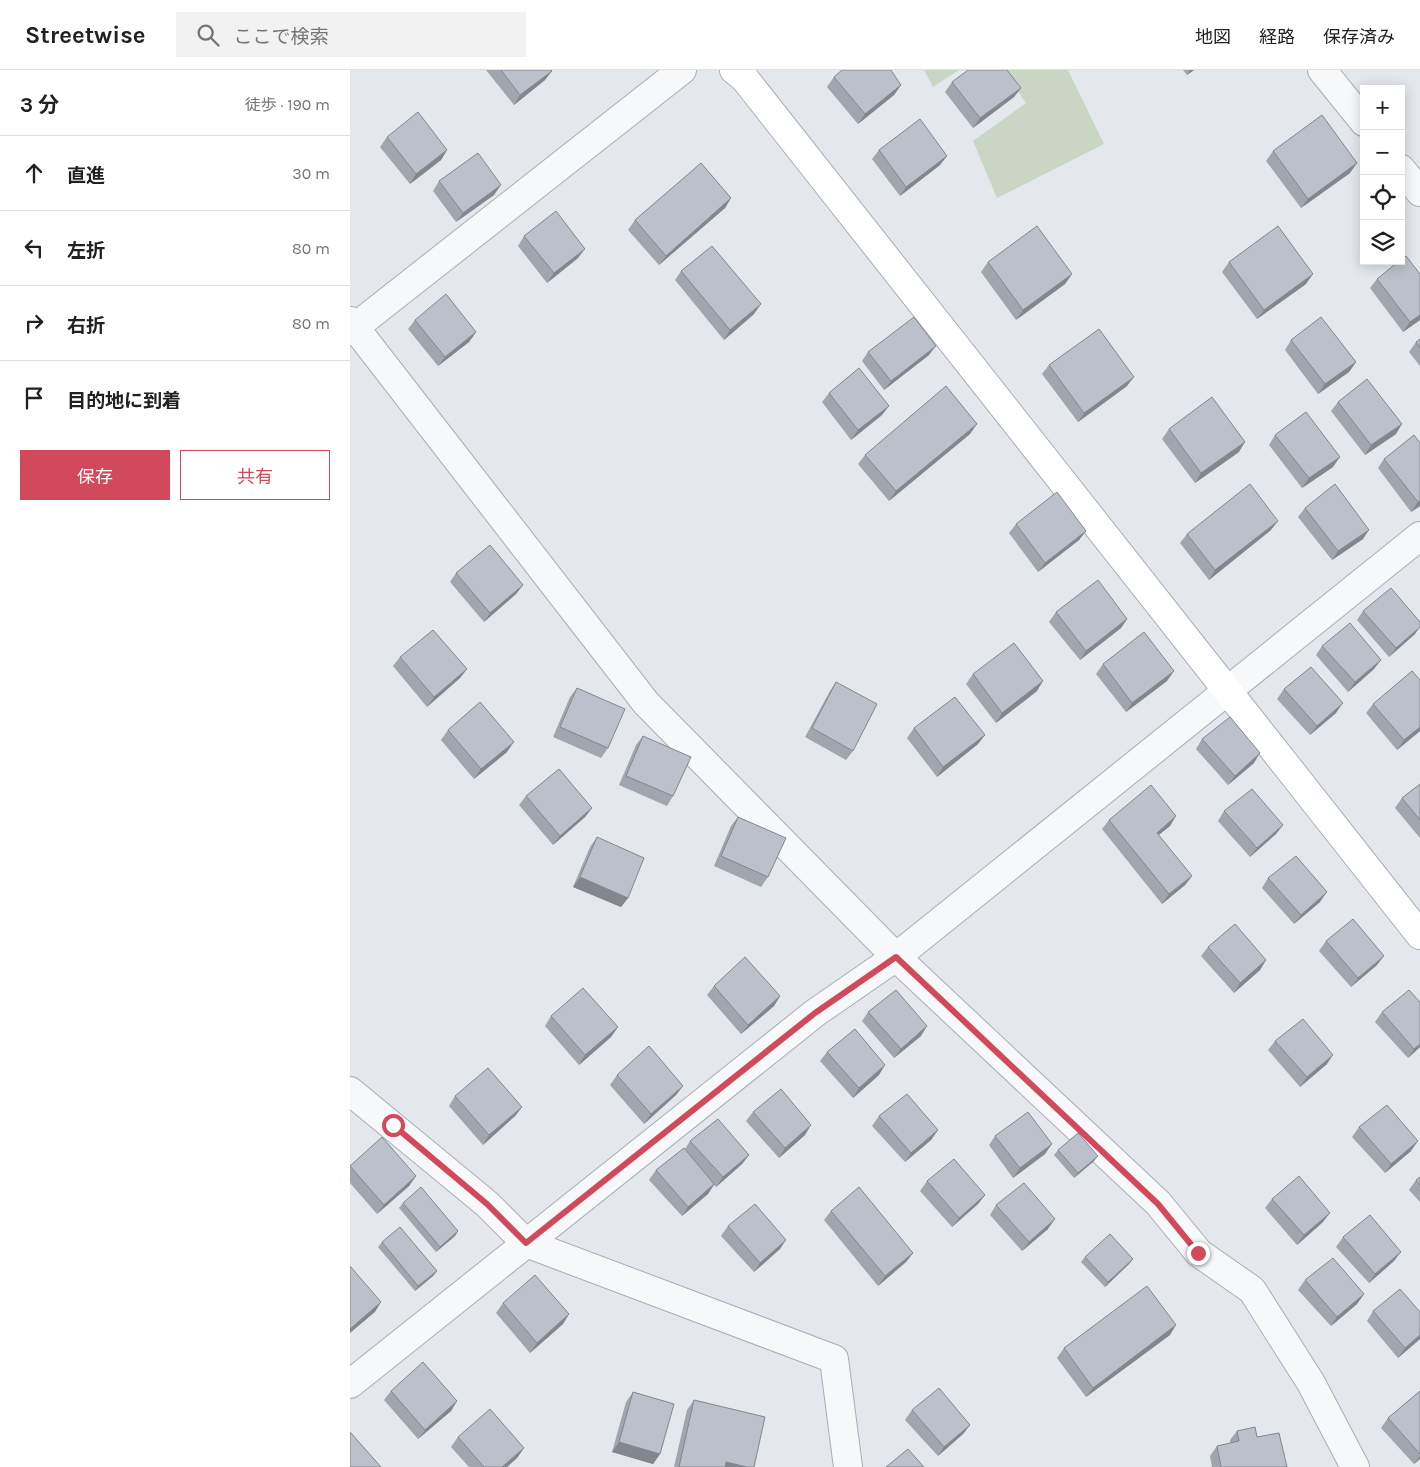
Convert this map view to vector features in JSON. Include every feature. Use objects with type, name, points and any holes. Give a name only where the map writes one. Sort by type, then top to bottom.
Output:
[{"type":"street","points":[[682,70],[352,327],[646,703],[896,957],[1158,1204],[1198,1253],[1252,1290],[1312,1383],[1355,1467]]},
{"type":"street","points":[[734,70],[745,79],[1420,934]]},
{"type":"street","points":[[1322,70],[1360,117]]},
{"type":"street","points":[[1405,174],[1420,192]]},
{"type":"street","points":[[350,1384],[815,1013],[896,957],[1420,536]]},
{"type":"street","points":[[350,1091],[487,1204],[526,1243],[834,1359],[848,1467]]},
{"type":"green space","points":[[924,70],[959,70],[933,87]]},
{"type":"green space","points":[[1003,70],[1068,70],[1104,144],[997,198],[973,141],[1026,103]]},
{"type":"building","points":[[501,70],[551,70],[552,71],[520,95]]},
{"type":"building","points":[[842,70],[891,70],[901,85],[865,114],[834,77]]},
{"type":"building","points":[[968,70],[1007,70],[1021,88],[980,118],[952,82]]},
{"type":"building","points":[[418,112],[447,150],[416,174],[387,137]]},
{"type":"building","points":[[1322,115],[1357,163],[1308,199],[1273,151]]},
{"type":"building","points":[[920,119],[947,156],[906,187],[879,150]]},
{"type":"building","points":[[478,153],[501,185],[463,213],[439,181]]},
{"type":"building","points":[[701,163],[731,198],[666,256],[635,220]]},
{"type":"building","points":[[556,211],[585,249],[554,273],[524,236]]},
{"type":"building","points":[[1037,226],[1072,274],[1023,310],[988,262]]},
{"type":"building","points":[[1278,226],[1313,274],[1264,310],[1229,262]]},
{"type":"building","points":[[712,246],[761,304],[730,330],[681,271]]},
{"type":"building","points":[[1405,257],[1420,274],[1420,315],[1410,322],[1377,279],[1394,265],[1405,265]]},
{"type":"building","points":[[446,294],[476,332],[445,357],[415,320]]},
{"type":"building","points":[[914,317],[936,346],[891,381],[868,352]]},
{"type":"building","points":[[1321,317],[1356,362],[1325,384],[1291,340]]},
{"type":"building","points":[[1099,329],[1134,377],[1084,413],[1049,365]]},
{"type":"building","points":[[1420,339],[1420,348],[1416,342]]},
{"type":"building","points":[[859,368],[889,406],[858,430],[829,393]]},
{"type":"building","points":[[1367,379],[1402,424],[1371,445],[1338,402]]},
{"type":"building","points":[[946,386],[977,424],[896,491],[865,455]]},
{"type":"building","points":[[1212,397],[1245,442],[1201,473],[1169,429]]},
{"type":"building","points":[[1306,412],[1340,457],[1309,478],[1275,435]]},
{"type":"building","points":[[1414,435],[1420,443],[1420,501],[1418,502],[1384,459]]},
{"type":"building","points":[[1250,484],[1278,521],[1215,570],[1187,534]]},
{"type":"building","points":[[1335,484],[1369,530],[1338,551],[1305,508]]},
{"type":"building","points":[[1057,492],[1086,531],[1045,563],[1016,524]]},
{"type":"building","points":[[490,545],[523,585],[490,613],[456,573]]},
{"type":"building","points":[[1098,580],[1127,619],[1086,651],[1056,612]]},
{"type":"building","points":[[1391,588],[1420,622],[1420,627],[1396,648],[1363,611]]},
{"type":"building","points":[[1350,623],[1381,660],[1355,682],[1322,646]]},
{"type":"building","points":[[433,630],[467,669],[434,697],[400,657]]},
{"type":"building","points":[[1144,632],[1174,671],[1132,703],[1103,664]]},
{"type":"building","points":[[1014,643],[1043,681],[1002,713],[973,674]]},
{"type":"building","points":[[1311,667],[1343,703],[1317,726],[1284,689]]},
{"type":"building","points":[[1412,671],[1420,680],[1420,727],[1404,740],[1373,704]]},
{"type":"building","points":[[836,682],[877,704],[853,751],[812,728]]},
{"type":"building","points":[[577,688],[625,709],[608,748],[560,727]]},
{"type":"building","points":[[955,697],[985,735],[943,767],[914,728]]},
{"type":"building","points":[[480,702],[514,742],[481,769],[448,730]]},
{"type":"building","points":[[1230,717],[1260,753],[1235,776],[1202,739]]},
{"type":"building","points":[[643,736],[691,757],[673,796],[626,776]]},
{"type":"building","points":[[559,769],[592,808],[560,836],[526,796]]},
{"type":"building","points":[[1420,784],[1420,820],[1402,798]]},
{"type":"building","points":[[1151,785],[1176,816],[1157,833],[1192,876],[1169,894],[1109,820]]},
{"type":"building","points":[[1252,789],[1283,825],[1257,848],[1224,811]]},
{"type":"building","points":[[738,817],[786,838],[768,877],[721,856]]},
{"type":"building","points":[[597,837],[644,858],[628,898],[580,877]]},
{"type":"building","points":[[1296,856],[1327,892],[1301,915],[1268,878]]},
{"type":"building","points":[[1353,919],[1384,956],[1358,978],[1326,941]]},
{"type":"building","points":[[1235,924],[1266,960],[1240,983],[1208,947]]},
{"type":"building","points":[[745,957],[780,996],[748,1025],[714,986]]},
{"type":"building","points":[[583,988],[618,1027],[585,1055],[551,1016]]},
{"type":"building","points":[[896,990],[927,1026],[901,1049],[868,1012]]},
{"type":"building","points":[[1409,990],[1420,1002],[1420,1044],[1414,1049],[1382,1012]]},
{"type":"building","points":[[1303,1019],[1333,1055],[1307,1077],[1275,1041]]},
{"type":"building","points":[[855,1029],[885,1065],[859,1088],[827,1052]]},
{"type":"building","points":[[649,1046],[683,1086],[651,1114],[617,1075]]},
{"type":"building","points":[[488,1068],[522,1107],[489,1135],[455,1096]]},
{"type":"building","points":[[781,1089],[811,1125],[785,1148],[753,1112]]},
{"type":"building","points":[[907,1094],[938,1130],[911,1153],[879,1116]]},
{"type":"building","points":[[1387,1105],[1418,1141],[1391,1164],[1359,1127]]},
{"type":"building","points":[[1028,1112],[1052,1144],[1020,1168],[995,1136]]},
{"type":"building","points":[[718,1119],[749,1155],[723,1177],[690,1141]]},
{"type":"building","points":[[1078,1133],[1098,1156],[1078,1173],[1058,1150]]},
{"type":"building","points":[[382,1137],[416,1176],[384,1205],[350,1166]]},
{"type":"building","points":[[684,1148],[714,1184],[688,1207],[656,1170]]},
{"type":"building","points":[[954,1159],[985,1195],[959,1218],[927,1181]]},
{"type":"building","points":[[1299,1176],[1330,1213],[1304,1235],[1272,1199]]},
{"type":"building","points":[[1420,1177],[1420,1185],[1416,1180]]},
{"type":"building","points":[[1024,1183],[1055,1219],[1029,1242],[996,1205]]},
{"type":"building","points":[[421,1187],[458,1231],[440,1247],[403,1203]]},
{"type":"building","points":[[859,1187],[913,1253],[885,1276],[831,1211]]},
{"type":"building","points":[[755,1204],[786,1240],[760,1263],[728,1226]]},
{"type":"building","points":[[1370,1215],[1401,1252],[1375,1274],[1343,1237]]},
{"type":"building","points":[[400,1227],[437,1271],[418,1286],[382,1242]]},
{"type":"building","points":[[1110,1234],[1133,1259],[1108,1282],[1085,1257]]},
{"type":"building","points":[[1333,1258],[1364,1294],[1337,1317],[1305,1280]]},
{"type":"building","points":[[350,1266],[381,1302],[350,1329]]},
{"type":"building","points":[[535,1275],[569,1314],[537,1343],[503,1303]]},
{"type":"building","points":[[1147,1286],[1176,1325],[1093,1388],[1064,1348]]},
{"type":"building","points":[[1400,1289],[1420,1312],[1420,1335],[1405,1348],[1373,1311]]},
{"type":"building","points":[[423,1362],[457,1401],[425,1430],[391,1391]]},
{"type":"building","points":[[939,1388],[970,1425],[944,1447],[912,1410]]},
{"type":"building","points":[[1420,1391],[1420,1454],[1388,1418]]},
{"type":"building","points":[[633,1392],[674,1404],[660,1454],[619,1442]]},
{"type":"building","points":[[694,1400],[765,1417],[754,1467],[726,1462],[725,1467],[679,1467]]},
{"type":"building","points":[[490,1409],[524,1448],[502,1467],[484,1467],[458,1437]]},
{"type":"building","points":[[1255,1427],[1257,1437],[1279,1433],[1287,1467],[1221,1467],[1217,1446],[1239,1441],[1237,1431]]},
{"type":"building","points":[[350,1432],[381,1467],[350,1467]]},
{"type":"building","points":[[908,1449],[924,1467],[886,1467]]},
{"type":"route","points":[[393,1125],[487,1204],[526,1243],[815,1013],[896,957],[1158,1204],[1198,1253]]}]
